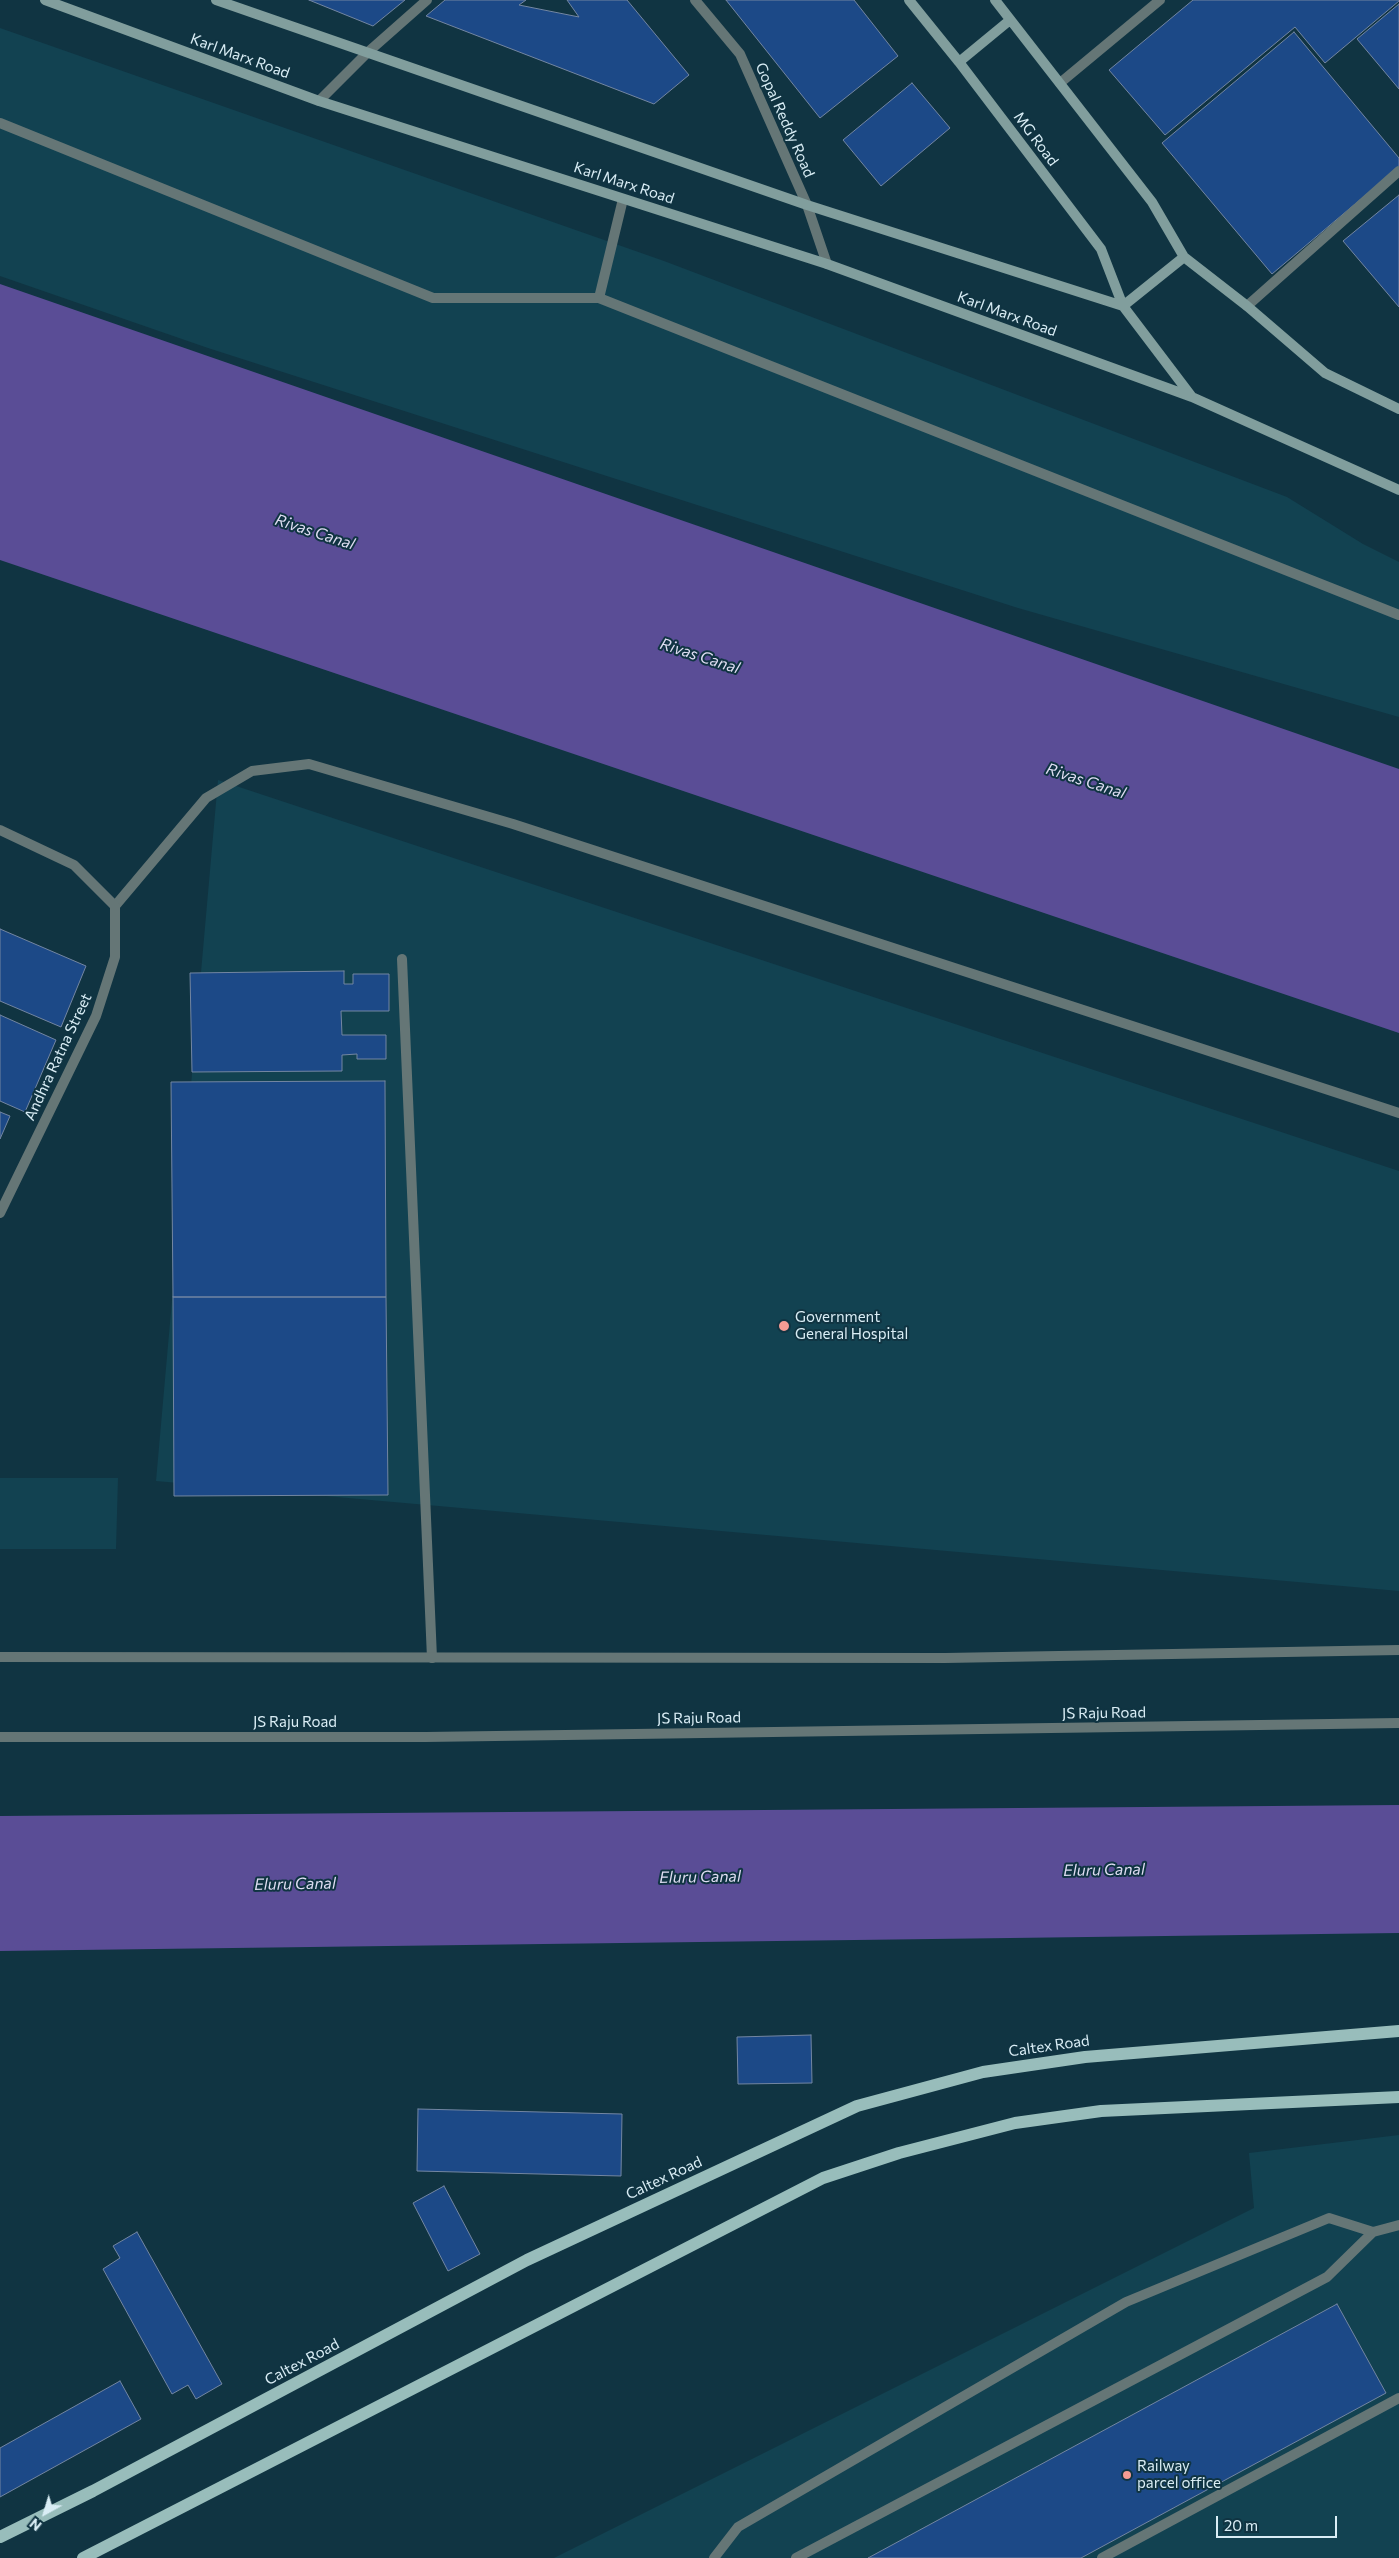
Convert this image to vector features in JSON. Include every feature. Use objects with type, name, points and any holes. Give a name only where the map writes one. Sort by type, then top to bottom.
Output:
[{"type":"main road","name":"Karl Marx Road","points":[[45,0],[320,101],[827,264],[1192,397],[1399,490]]},
{"type":"main road","points":[[216,0],[807,205],[1124,306],[1184,257]]},
{"type":"main road","name":"MG Road","points":[[909,0],[959,62],[1101,249],[1124,306],[1192,397]]},
{"type":"main road","points":[[995,0],[1152,202],[1184,257],[1247,306],[1325,373],[1399,409]]},
{"type":"main road","points":[[959,62],[1010,20]]},
{"type":"main road","name":"Caltex Road","points":[[0,2537],[93,2491],[527,2260],[857,2106],[983,2072],[1076,2058],[1399,2031]]},
{"type":"main road","points":[[83,2558],[823,2178],[899,2153],[1025,2121],[1101,2111],[1399,2097]]},
{"type":"street","points":[[320,101],[367,52],[427,0]]},
{"type":"street","name":"Gopal Reddy Road","points":[[695,0],[740,54],[807,205],[827,264]]},
{"type":"street","points":[[1060,83],[1160,0]]},
{"type":"street","points":[[0,123],[433,298],[599,298],[1399,615]]},
{"type":"street","points":[[1247,306],[1399,171]]},
{"type":"street","points":[[599,298],[623,199]]},
{"type":"street","points":[[0,830],[74,865],[115,906],[206,798],[252,771],[309,764],[513,824],[1399,1113]]},
{"type":"street","name":"Andhra Ratna Street","points":[[0,1213],[96,1016],[114,957],[115,906]]},
{"type":"street","points":[[402,959],[432,1658]]},
{"type":"street","points":[[0,1657],[945,1658],[1399,1650]]},
{"type":"street","name":"JS Raju Road","points":[[0,1737],[426,1737],[1399,1724]]},
{"type":"street","points":[[714,2558],[738,2527],[1126,2302],[1329,2218],[1373,2232]]},
{"type":"street","points":[[796,2558],[1327,2277],[1373,2232],[1399,2225]]},
{"type":"street","points":[[1102,2558],[1399,2398]]},
{"type":"shaded area","points":[[0,28],[664,261],[1287,497],[1363,544],[1399,562],[1399,717],[1018,608],[208,348],[0,276]]},
{"type":"shaded area","name":"Government General Hospital","points":[[218,780],[1399,1171],[1399,1591],[156,1481]]},
{"type":"shaded area","points":[[0,1478],[118,1478],[116,1549],[0,1549]]},
{"type":"shaded area","points":[[1399,2135],[1399,2558],[554,2558],[1254,2208],[1249,2153]]},
{"type":"water","name":"Rivas Canal","points":[[0,284],[1399,769],[1399,1033],[0,560]]},
{"type":"water","name":"Eluru Canal","points":[[1399,1805],[1399,1933],[0,1951],[0,1816]]},
{"type":"building","points":[[309,0],[405,0],[373,26]]},
{"type":"building","points":[[445,0],[526,0],[519,5],[579,17],[567,0],[627,0],[689,75],[654,104],[426,16]]},
{"type":"building","points":[[726,0],[854,0],[898,56],[820,118]]},
{"type":"building","points":[[1193,0],[1399,1],[1325,63],[1295,27],[1165,135],[1109,70]]},
{"type":"building","points":[[1399,4],[1399,89],[1357,39]]},
{"type":"building","points":[[1294,32],[1399,158],[1399,167],[1272,274],[1162,143]]},
{"type":"building","points":[[912,83],[950,128],[881,186],[843,140]]},
{"type":"building","points":[[1399,195],[1399,307],[1343,241]]},
{"type":"building","points":[[0,929],[86,966],[61,1027],[0,1001]]},
{"type":"building","points":[[344,971],[344,984],[353,984],[353,974],[389,974],[389,1011],[341,1011],[342,1035],[386,1035],[386,1059],[357,1059],[357,1054],[342,1055],[342,1071],[192,1072],[190,973]]},
{"type":"building","points":[[0,1015],[56,1040],[25,1112],[0,1101]]},
{"type":"building","points":[[385,1081],[386,1297],[173,1297],[171,1082]]},
{"type":"building","points":[[0,1112],[10,1116],[0,1139]]},
{"type":"building","points":[[173,1297],[386,1297],[388,1495],[174,1496]]},
{"type":"building","points":[[811,2035],[812,2083],[738,2084],[737,2037]]},
{"type":"building","points":[[418,2109],[622,2114],[621,2176],[417,2171]]},
{"type":"building","points":[[444,2186],[480,2254],[448,2271],[413,2203]]},
{"type":"building","points":[[137,2232],[222,2384],[196,2399],[188,2385],[172,2394],[103,2269],[120,2258],[113,2246]]},
{"type":"building","name":"Railway parcel office","points":[[1337,2304],[1386,2393],[1081,2558],[868,2558]]},
{"type":"building","points":[[120,2381],[141,2419],[0,2497],[0,2448]]},
{"type":"place","name":"Government General Hospital","points":[[784,1326]]},
{"type":"place","name":"Railway parcel office","points":[[1127,2475]]}]
